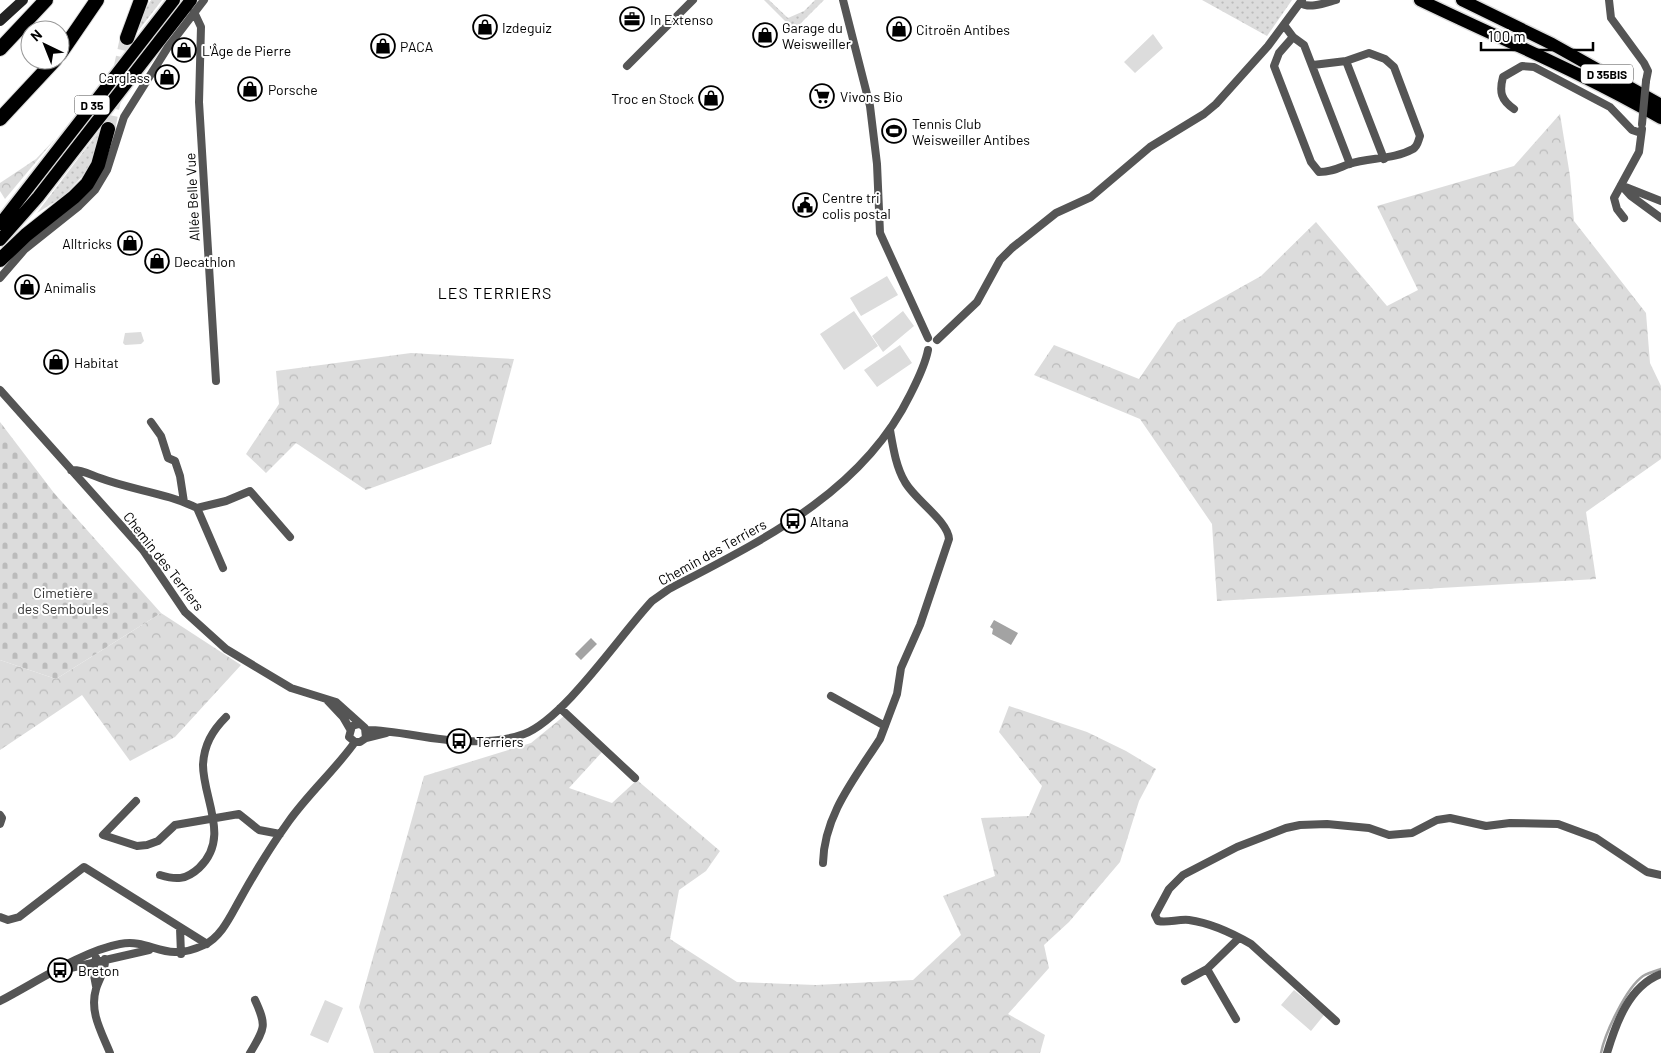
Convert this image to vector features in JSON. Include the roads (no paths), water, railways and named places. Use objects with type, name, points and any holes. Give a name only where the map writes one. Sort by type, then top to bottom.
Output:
[{"type":"highway","points":[[0,49],[46,0]]},
{"type":"highway","points":[[70,39],[97,0]]},
{"type":"highway","points":[[127,38],[141,0]]},
{"type":"highway","points":[[0,119],[46,70]]},
{"type":"highway","points":[[0,260],[26,235],[83,189],[98,165],[108,128]]},
{"type":"main road","name":"D 35","points":[[0,223],[174,0]]},
{"type":"main road","name":"D 35BIS","points":[[1420,0],[1547,58],[1612,90],[1661,118]]},
{"type":"main road","name":"D 35BIS","points":[[1462,0],[1552,44],[1661,105]]},
{"type":"main road","name":"D 35","points":[[0,249],[38,197],[193,6]]},
{"type":"main road","points":[[0,240],[38,197]]},
{"type":"street","points":[[0,21],[23,0]]},
{"type":"street","points":[[0,278],[25,249],[79,206],[95,190],[108,170],[124,116],[193,6],[204,0]]},
{"type":"street","points":[[627,66],[692,0]]},
{"type":"street","points":[[843,0],[870,106],[877,164],[880,233],[928,338]]},
{"type":"street","points":[[928,338],[924,345],[928,350],[936,348],[937,340],[978,302],[1000,260],[1044,221],[1056,213],[1091,197],[1150,147],[1204,114],[1257,59],[1301,1],[1304,5],[1318,5],[1336,0]]},
{"type":"street","points":[[1609,0],[1611,18],[1648,71],[1639,152],[1621,185],[1614,203],[1624,218]]},
{"type":"street","name":"Allée Belle Vue","points":[[193,6],[201,27],[198,102],[216,380]]},
{"type":"street","points":[[1284,25],[1304,45],[1350,164]]},
{"type":"street","points":[[1293,36],[1279,52],[1274,66],[1311,162],[1319,172],[1334,172],[1350,164],[1384,159],[1414,149],[1420,136],[1397,73],[1385,59],[1369,53],[1346,61],[1312,65]]},
{"type":"street","points":[[1346,61],[1384,159]]},
{"type":"street","points":[[1514,109],[1505,102],[1499,90],[1503,76],[1522,66],[1534,67],[1610,107],[1632,130],[1641,133]]},
{"type":"street","points":[[1621,185],[1661,201]]},
{"type":"street","points":[[1621,185],[1631,196],[1661,218]]},
{"type":"street","points":[[928,338],[932,337],[937,340]]},
{"type":"street","name":"Chemin des Terriers","points":[[366,734],[389,732],[459,741],[492,741],[531,730],[560,708],[652,601],[669,589],[746,548],[807,511],[868,457],[900,415],[926,361],[928,350]]},
{"type":"street","name":"Chemin des Terriers","points":[[0,390],[143,550],[185,612],[226,649],[291,688],[336,702],[348,711],[359,724]]},
{"type":"street","points":[[151,422],[160,436],[168,458],[175,461],[180,476],[184,502]]},
{"type":"street","points":[[823,863],[823,848],[833,814],[880,739],[897,694],[901,668],[920,625],[949,540],[945,527],[918,501],[904,481],[890,430]]},
{"type":"street","name":"Chemin des Terriers","points":[[71,470],[89,474],[124,487],[184,502],[196,508]]},
{"type":"street","points":[[223,568],[196,508],[226,501],[250,491],[290,537]]},
{"type":"street","points":[[831,696],[885,726]]},
{"type":"street","points":[[325,698],[343,717],[350,729],[349,737],[354,742],[360,742],[366,734],[359,724],[350,729]]},
{"type":"street","points":[[560,708],[635,778]]},
{"type":"street","points":[[160,875],[176,880],[192,875],[205,862],[212,844],[215,818],[203,766],[205,747],[215,728],[226,717]]},
{"type":"street","points":[[110,1053],[94,1015],[97,958],[103,948],[122,944],[137,944],[180,954],[207,944],[229,920],[280,834],[354,742]]},
{"type":"street","points":[[136,800],[103,835],[137,846],[147,845],[158,841],[175,825],[240,814],[259,830],[280,834]]},
{"type":"street","points":[[0,815],[2,818],[0,824]]},
{"type":"street","points":[[1336,1021],[1250,944],[1205,923],[1190,920],[1158,920],[1155,914],[1169,889],[1183,875],[1236,847],[1286,828],[1300,825],[1327,824],[1369,828],[1389,835],[1412,833],[1437,820],[1450,818],[1486,826],[1510,822],[1558,824],[1596,838],[1647,872],[1661,875]]},
{"type":"street","points":[[0,917],[8,920],[19,917],[84,867],[207,944]]},
{"type":"street","points":[[180,928],[180,954]]},
{"type":"street","points":[[1185,981],[1207,969],[1239,938]]},
{"type":"street","points":[[0,1001],[60,970],[75,968],[97,958],[154,949]]},
{"type":"street","points":[[96,989],[104,971],[97,958]]},
{"type":"street","points":[[1207,969],[1236,1019]]},
{"type":"street","points":[[1607,1053],[1623,1012],[1640,986],[1661,974]]},
{"type":"street","points":[[250,1053],[260,1036],[264,1019],[254,1000]]},
{"type":"waterway","points":[[1601,1053],[1612,1023],[1630,990],[1643,976],[1661,969]]},
{"type":"tunnel","points":[[120,71],[127,38]]},
{"type":"tunnel","points":[[108,129],[115,95]]},
{"type":"place","name":"In Extenso","points":[[632,19]]},
{"type":"place","name":"Izdeguiz","points":[[485,27]]},
{"type":"place","name":"Citroën Antibes","points":[[899,29]]},
{"type":"place","name":"Garage du Weisweiller","points":[[765,35]]},
{"type":"place","name":"PACA","points":[[383,46]]},
{"type":"place","name":"L'Âge de Pierre","points":[[184,50]]},
{"type":"place","name":"Carglass","points":[[167,77]]},
{"type":"place","name":"Porsche","points":[[250,89]]},
{"type":"place","name":"Vivons Bio","points":[[822,96]]},
{"type":"place","name":"Troc en Stock","points":[[711,98]]},
{"type":"place","name":"Tennis Club Weisweiller Antibes","points":[[894,131]]},
{"type":"place","name":"Centre tri colis postal","points":[[805,205]]},
{"type":"place","name":"Alltricks","points":[[130,243]]},
{"type":"place","name":"Decathlon","points":[[157,261]]},
{"type":"place","name":"Animalis","points":[[27,287]]},
{"type":"place","name":"Habitat","points":[[56,362]]},
{"type":"place","name":"Altana","points":[[793,521]]},
{"type":"place","name":"Terriers","points":[[459,741]]},
{"type":"place","name":"Breton","points":[[60,970]]},
{"type":"district","name":"LES TERRIERS","points":[[495,292]]},
{"type":"park label","name":"Cimetière des Semboules","points":[[63,600]]}]
